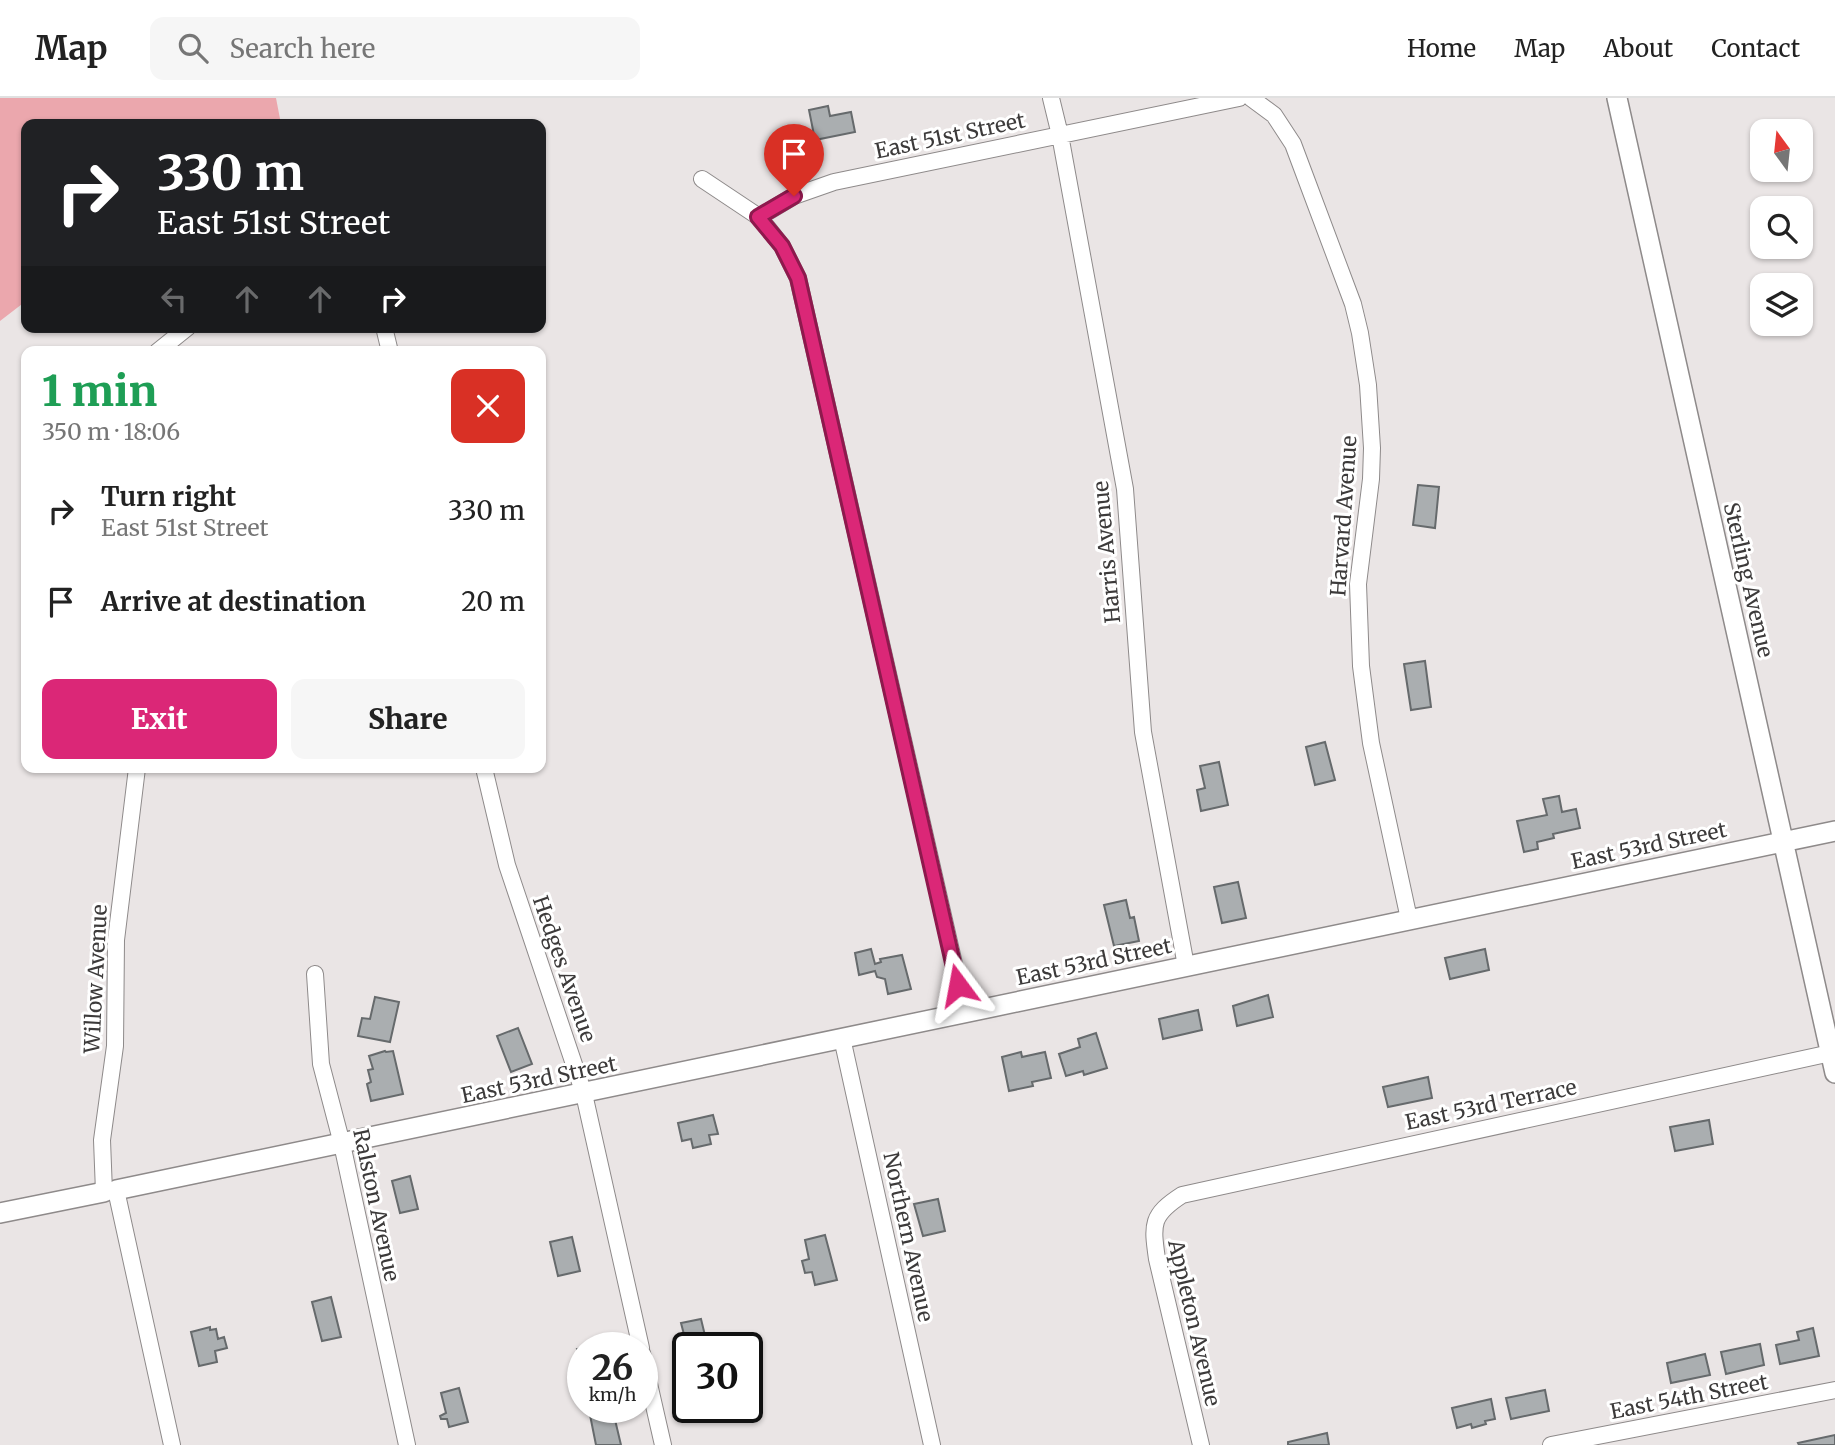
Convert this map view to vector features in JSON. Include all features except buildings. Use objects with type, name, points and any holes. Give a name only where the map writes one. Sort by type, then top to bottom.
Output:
[{"type":"street","name":"Harris Avenue","points":[[1051,98],[1125,489],[1143,732],[1186,966]]},
{"type":"street","name":"East 51st Street","points":[[758,217],[794,196],[834,181],[1239,98]]},
{"type":"street","name":"Harvard Avenue","points":[[1251,98],[1274,115],[1293,144],[1353,304],[1360,332],[1368,384],[1372,448],[1371,479],[1358,584],[1361,666],[1371,743],[1409,919]]},
{"type":"street","name":"Sterling Avenue","points":[[1617,98],[1783,842],[1833,1052],[1835,1073]]},
{"type":"street","points":[[702,179],[758,217],[782,246],[798,278],[965,1012]]},
{"type":"street","points":[[164,346],[181,333]]},
{"type":"street","name":"Willow Avenue","points":[[136,773],[116,940],[115,1046],[102,1140],[110,1191],[172,1445]]},
{"type":"street","name":"Hedges Avenue","points":[[485,773],[507,865],[584,1094],[637,1332]]},
{"type":"street","name":"East 53rd Street","points":[[0,1213],[584,1094],[1835,831]]},
{"type":"street","name":"Ralston Avenue","points":[[315,974],[321,1064],[342,1144],[407,1445]]},
{"type":"street","name":"Northern Avenue","points":[[842,1038],[932,1445]]},
{"type":"street","name":"East 53rd Terrace","points":[[1161,1211],[1182,1195],[1833,1052]]},
{"type":"street","name":"Appleton Avenue","points":[[1161,1211],[1156,1217],[1153,1231],[1157,1259],[1200,1445]]},
{"type":"street","name":"East 54th Street","points":[[1551,1445],[1835,1391]]},
{"type":"street","points":[[658,1423],[663,1445]]},
{"type":"shaded area","points":[[0,98],[276,98],[280,119],[21,119],[21,305],[0,321]]},
{"type":"route","points":[[794,196],[758,217],[782,246],[798,278],[958,985]]}]
